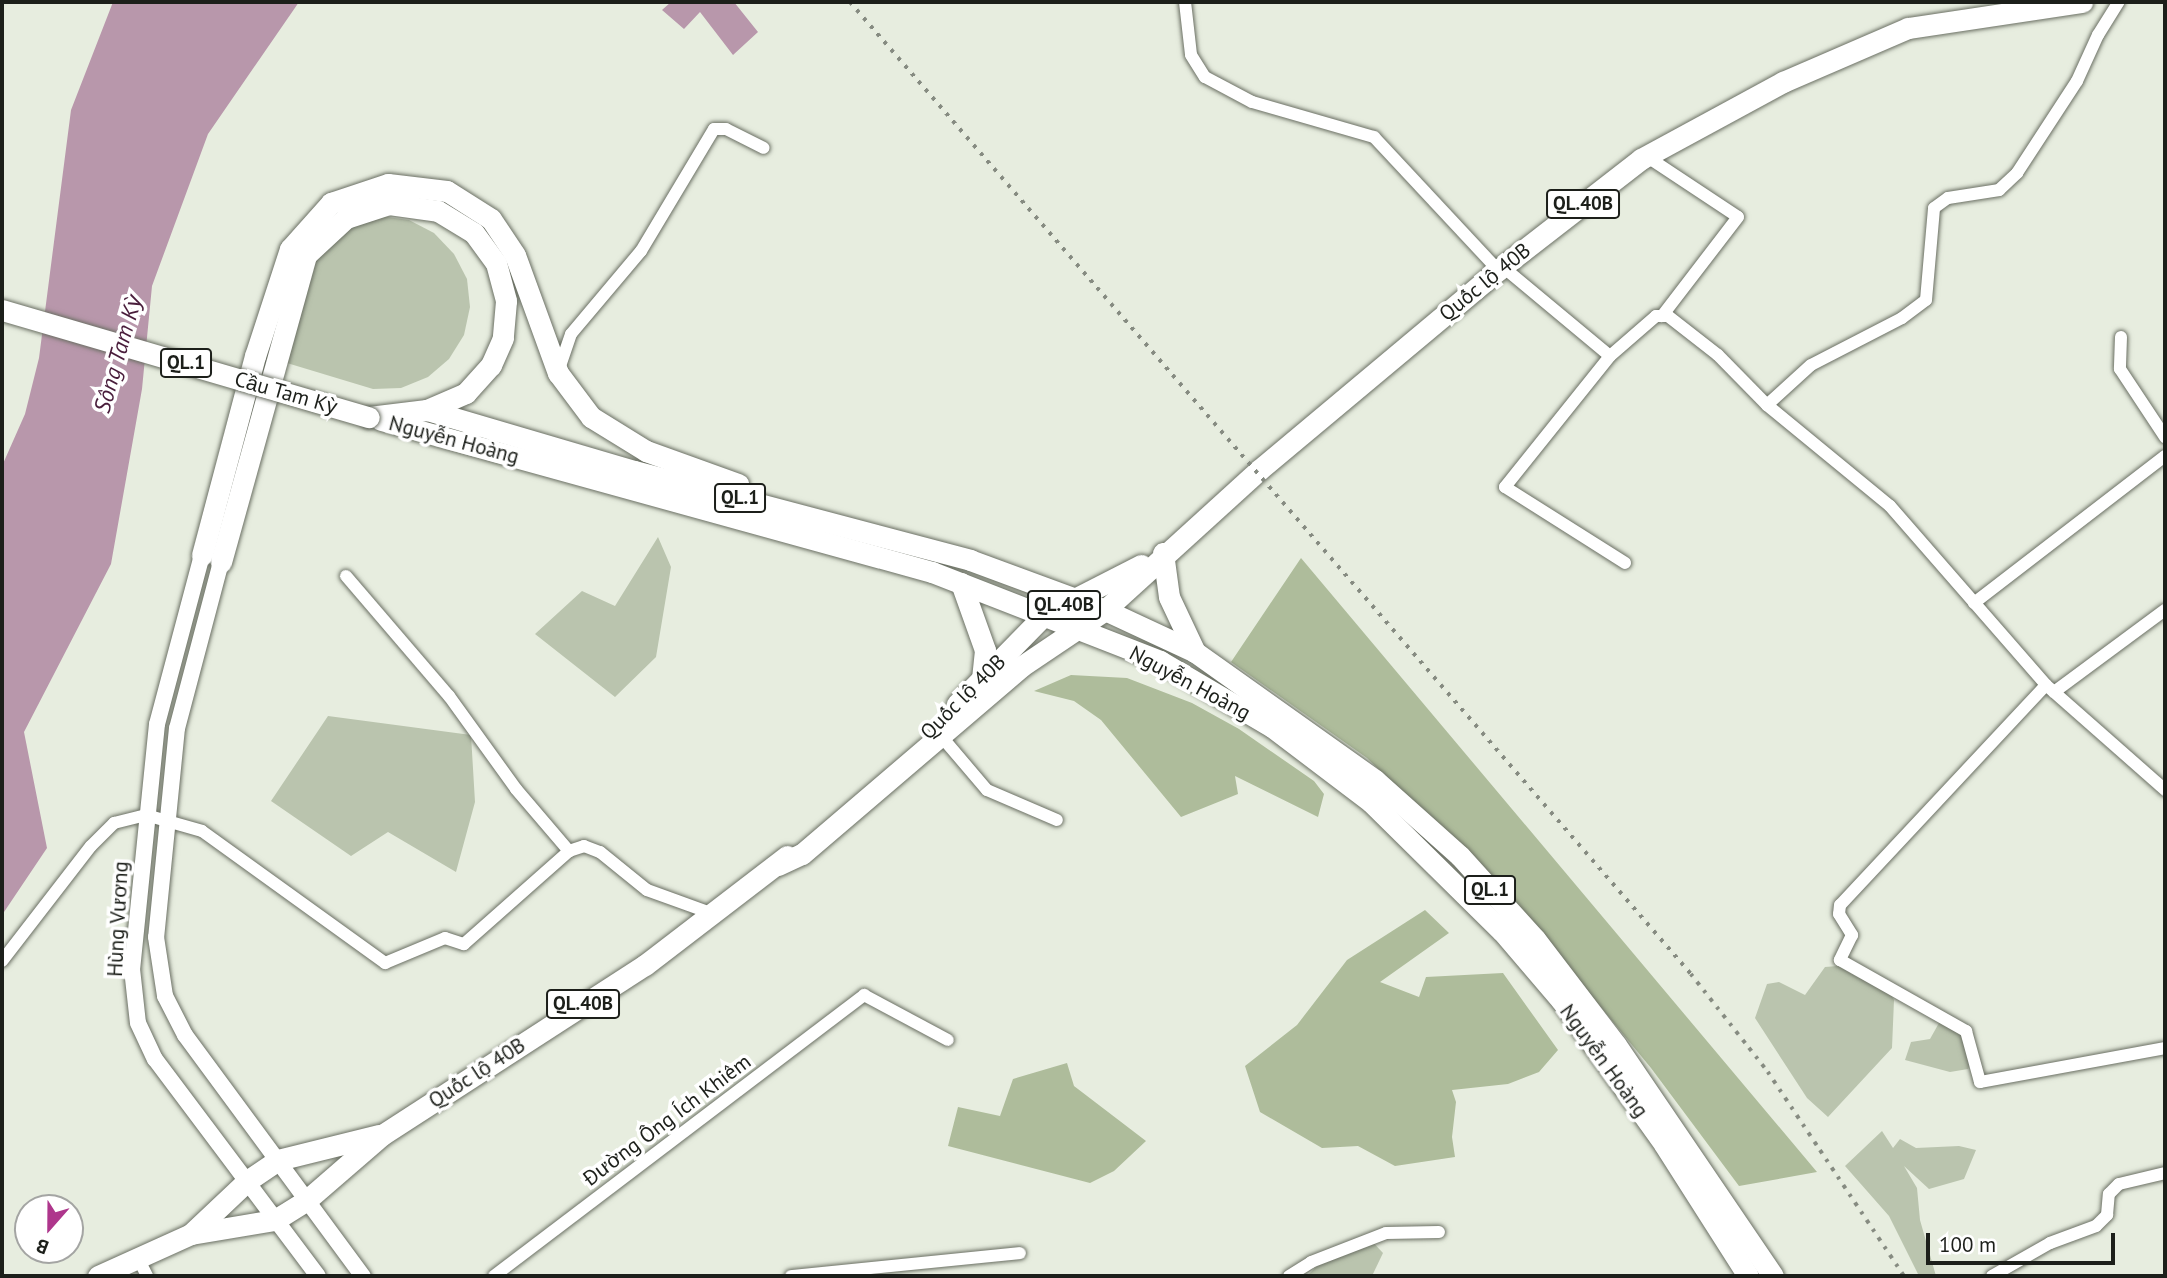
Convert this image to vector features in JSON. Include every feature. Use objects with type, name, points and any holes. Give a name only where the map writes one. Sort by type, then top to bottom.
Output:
[{"type":"highway","name":"Quốc lộ 40B","points":[[778,864],[802,854],[846,820],[1022,666],[1081,629],[1105,610],[1163,553],[1501,268],[1646,156],[1783,82],[1908,28],[2082,2]]},
{"type":"highway","points":[[212,559],[255,356],[290,249],[331,203],[388,184],[447,191],[491,219],[515,255],[558,373],[591,417],[646,451],[805,505],[874,534]]},
{"type":"highway","points":[[212,559],[306,255],[346,218],[389,204],[438,211],[474,233],[496,263],[506,301],[503,338],[491,365],[466,393],[427,410]]},
{"type":"highway","name":"Cầu Tam Kỳ","points":[[2,310],[369,417]]},
{"type":"highway","name":"Nguyễn Hoàng","points":[[369,417],[427,410],[634,471],[970,561],[1105,610],[1195,652],[1375,780],[1460,856],[1535,939],[1616,1045],[1773,1276]]},
{"type":"highway","name":"Nguyễn Hoàng","points":[[369,417],[961,583],[1045,614],[1160,662],[1272,727],[1371,802],[1444,869],[1561,1000],[1664,1144],[1748,1276]]},
{"type":"highway","name":"Quốc lộ 40B","points":[[382,1135],[645,965],[710,913],[778,864],[982,679],[1045,614],[1163,553]]},
{"type":"highway","points":[[1163,553],[1169,597],[1195,652]]},
{"type":"highway","points":[[961,583],[985,650],[982,679]]},
{"type":"highway","points":[[191,1234],[275,1220],[308,1199],[382,1135]]},
{"type":"highway","points":[[97,1276],[142,1267],[191,1234],[247,1181],[278,1160],[382,1135]]},
{"type":"main road","name":"Hùng Vương","points":[[212,559],[157,724],[132,969],[138,1023],[155,1059],[318,1276]]},
{"type":"main road","name":"Hùng Vương","points":[[212,559],[177,728],[156,937],[165,996],[185,1035],[363,1276]]},
{"type":"street","points":[[1185,2],[1191,55],[1205,77],[1252,102],[1374,137],[1501,268],[1609,356]]},
{"type":"street","points":[[1767,405],[1811,365],[1902,318],[1926,300],[1934,208],[1948,198],[1998,190],[2017,173],[2077,81],[2098,35],[2119,2]]},
{"type":"street","points":[[558,373],[571,334],[641,251],[714,129],[726,129],[764,148]]},
{"type":"street","points":[[1625,563],[1505,487],[1508,477],[1609,356],[1635,332],[1662,316],[1738,217],[1646,156]]},
{"type":"street","points":[[1662,316],[1668,316],[1718,355],[1767,405],[1890,506],[2050,689],[2165,790]]},
{"type":"street","points":[[2121,337],[2120,369],[2165,437]]},
{"type":"street","points":[[1974,603],[2165,456]]},
{"type":"street","points":[[346,576],[441,686],[516,789],[569,851]]},
{"type":"street","points":[[2165,610],[2050,689],[1840,905],[1839,914],[1852,935],[1840,960],[1966,1031],[1980,1082],[2165,1048]]},
{"type":"street","points":[[941,736],[987,790],[1057,820]]},
{"type":"street","points":[[2,961],[91,846],[114,823],[146,815],[168,819],[214,838],[325,924],[388,963],[445,938],[464,944],[569,851],[591,847],[647,890],[710,913]]},
{"type":"street","name":"Đường Ông Ích Khiêm","points":[[494,1276],[864,995],[948,1040]]},
{"type":"street","points":[[1992,1276],[2050,1243],[2096,1226],[2107,1216],[2109,1194],[2119,1184],[2165,1173]]},
{"type":"street","points":[[1294,1273],[1386,1233],[1440,1232]]},
{"type":"street","points":[[791,1276],[1020,1253]]},
{"type":"green space","points":[[380,216],[409,220],[434,233],[454,254],[467,279],[470,307],[464,335],[449,359],[428,377],[401,388],[373,389],[277,360],[308,258],[352,222]]},
{"type":"green space","points":[[658,537],[671,567],[656,657],[615,697],[535,634],[582,591],[615,606]]},
{"type":"green space","points":[[1301,558],[1817,1172],[1739,1186],[1651,1068],[1510,897],[1367,758],[1231,662]]},
{"type":"green space","points":[[1071,675],[1127,678],[1192,703],[1239,729],[1314,781],[1324,794],[1318,817],[1235,776],[1238,794],[1181,817],[1101,720],[1074,701],[1034,691]]},
{"type":"green space","points":[[328,716],[471,735],[475,802],[456,872],[388,832],[351,856],[271,801]]},
{"type":"green space","points":[[1425,910],[1449,933],[1380,982],[1419,997],[1426,977],[1503,973],[1558,1050],[1539,1072],[1508,1084],[1452,1090],[1456,1102],[1452,1137],[1455,1157],[1395,1166],[1358,1146],[1322,1148],[1260,1112],[1245,1066],[1297,1025],[1347,960]]},
{"type":"green space","points":[[1838,966],[1859,978],[1885,983],[1894,1000],[1892,1048],[1828,1117],[1807,1098],[1755,1018],[1767,984],[1779,982],[1805,995],[1825,967]]},
{"type":"green space","points":[[1939,1023],[1962,1027],[1972,1060],[1968,1069],[1950,1072],[1905,1060],[1911,1042],[1930,1039]]},
{"type":"green space","points":[[1067,1063],[1074,1086],[1146,1141],[1114,1171],[1090,1183],[948,1146],[958,1107],[1000,1116],[1013,1079]]},
{"type":"green space","points":[[1882,1131],[1893,1148],[1900,1139],[1916,1148],[1959,1146],[1976,1150],[1964,1179],[1929,1189],[1904,1166],[1917,1188],[1920,1220],[1936,1276],[1919,1276],[1889,1216],[1845,1166]]},
{"type":"green space","points":[[1367,1236],[1383,1253],[1372,1276],[1307,1276],[1323,1260]]},
{"type":"water","name":"Sông Tam Kỳ","points":[[113,2],[299,2],[208,134],[152,286],[142,389],[111,564],[24,732],[47,848],[2,915],[2,466],[25,414],[39,358],[71,110]]},
{"type":"water","points":[[671,2],[734,2],[758,32],[733,55],[700,12],[684,29],[662,10]]},
{"type":"railway","points":[[850,2],[1691,974],[1768,1072],[1904,1276]]}]
